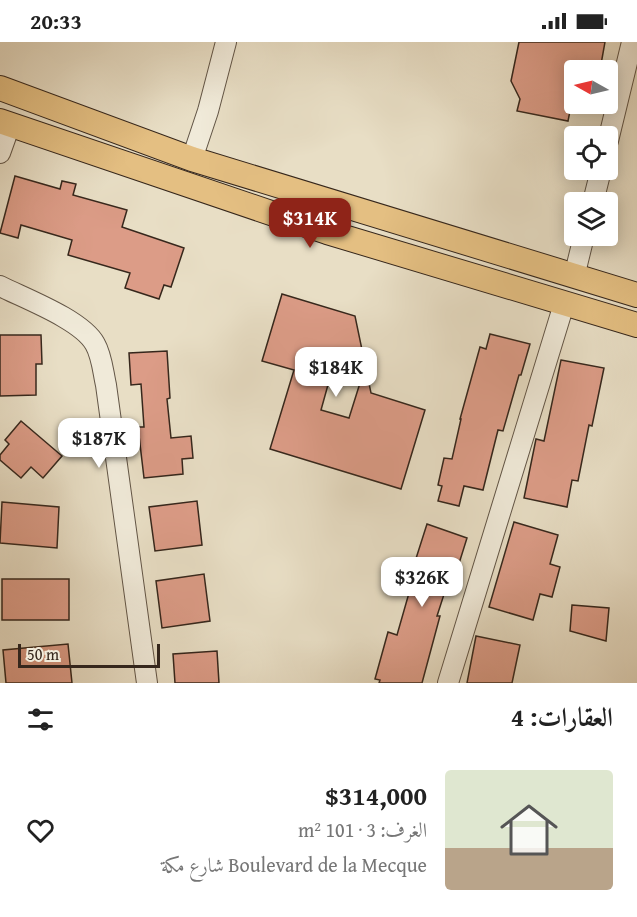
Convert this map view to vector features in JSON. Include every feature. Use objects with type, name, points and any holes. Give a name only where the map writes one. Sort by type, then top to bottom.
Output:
[{"type":"main road","points":[[0,88],[192,159],[637,295]]},
{"type":"main road","points":[[5,123],[327,232],[637,325]]},
{"type":"street","points":[[192,159],[208,111],[226,42]]},
{"type":"street","points":[[612,126],[632,42]]},
{"type":"street","points":[[0,153],[5,123]]},
{"type":"street","points":[[574,277],[582,246]]},
{"type":"street","points":[[0,286],[86,331],[96,345],[106,385],[147,683]]},
{"type":"street","points":[[448,683],[564,304]]},
{"type":"building","points":[[519,42],[605,42],[602,60],[564,60],[564,114],[569,114],[568,121],[517,111],[520,99],[511,81]]},
{"type":"building","points":[[15,176],[60,189],[62,181],[76,184],[73,195],[127,210],[122,227],[184,248],[171,287],[164,285],[159,299],[125,288],[130,273],[68,255],[72,240],[21,225],[18,238],[0,233]]},
{"type":"building","points":[[282,294],[355,316],[371,393],[425,410],[401,489],[270,449],[294,370],[262,361]],"holes":[[[331,374],[360,383],[349,418],[321,410]]]},
{"type":"building","points":[[490,334],[530,344],[521,375],[519,375],[503,431],[498,430],[483,490],[464,486],[459,506],[438,501],[442,486],[438,485],[444,458],[452,459],[460,419],[480,347],[486,349]]},
{"type":"building","points":[[0,335],[41,335],[42,364],[36,364],[36,395],[0,396]]},
{"type":"building","points":[[167,351],[170,398],[167,399],[171,438],[191,436],[193,458],[182,459],[183,474],[144,478],[138,427],[144,427],[141,384],[131,385],[129,353]]},
{"type":"building","points":[[561,360],[604,368],[592,426],[589,425],[578,481],[572,480],[567,507],[524,498],[536,439],[544,441]]},
{"type":"building","points":[[21,421],[62,456],[43,478],[31,467],[21,478],[0,460],[0,455],[9,444],[5,440]]},
{"type":"building","points":[[197,501],[202,545],[155,551],[149,507]]},
{"type":"building","points":[[2,502],[59,507],[57,548],[0,543]]},
{"type":"building","points":[[514,522],[558,535],[550,564],[560,567],[552,597],[540,594],[533,620],[489,607]]},
{"type":"building","points":[[427,524],[467,538],[452,586],[447,585],[437,616],[440,616],[422,683],[379,683],[380,680],[375,679],[388,632],[397,635],[415,572],[412,571]]},
{"type":"building","points":[[204,574],[210,621],[162,628],[156,581]]},
{"type":"building","points":[[2,579],[69,579],[69,620],[2,620]]},
{"type":"building","points":[[572,605],[609,608],[606,641],[570,631]]},
{"type":"building","points":[[476,636],[520,645],[512,683],[467,683]]},
{"type":"building","points":[[68,644],[72,683],[6,683],[3,650]]},
{"type":"building","points":[[217,651],[219,683],[175,683],[173,654]]}]
